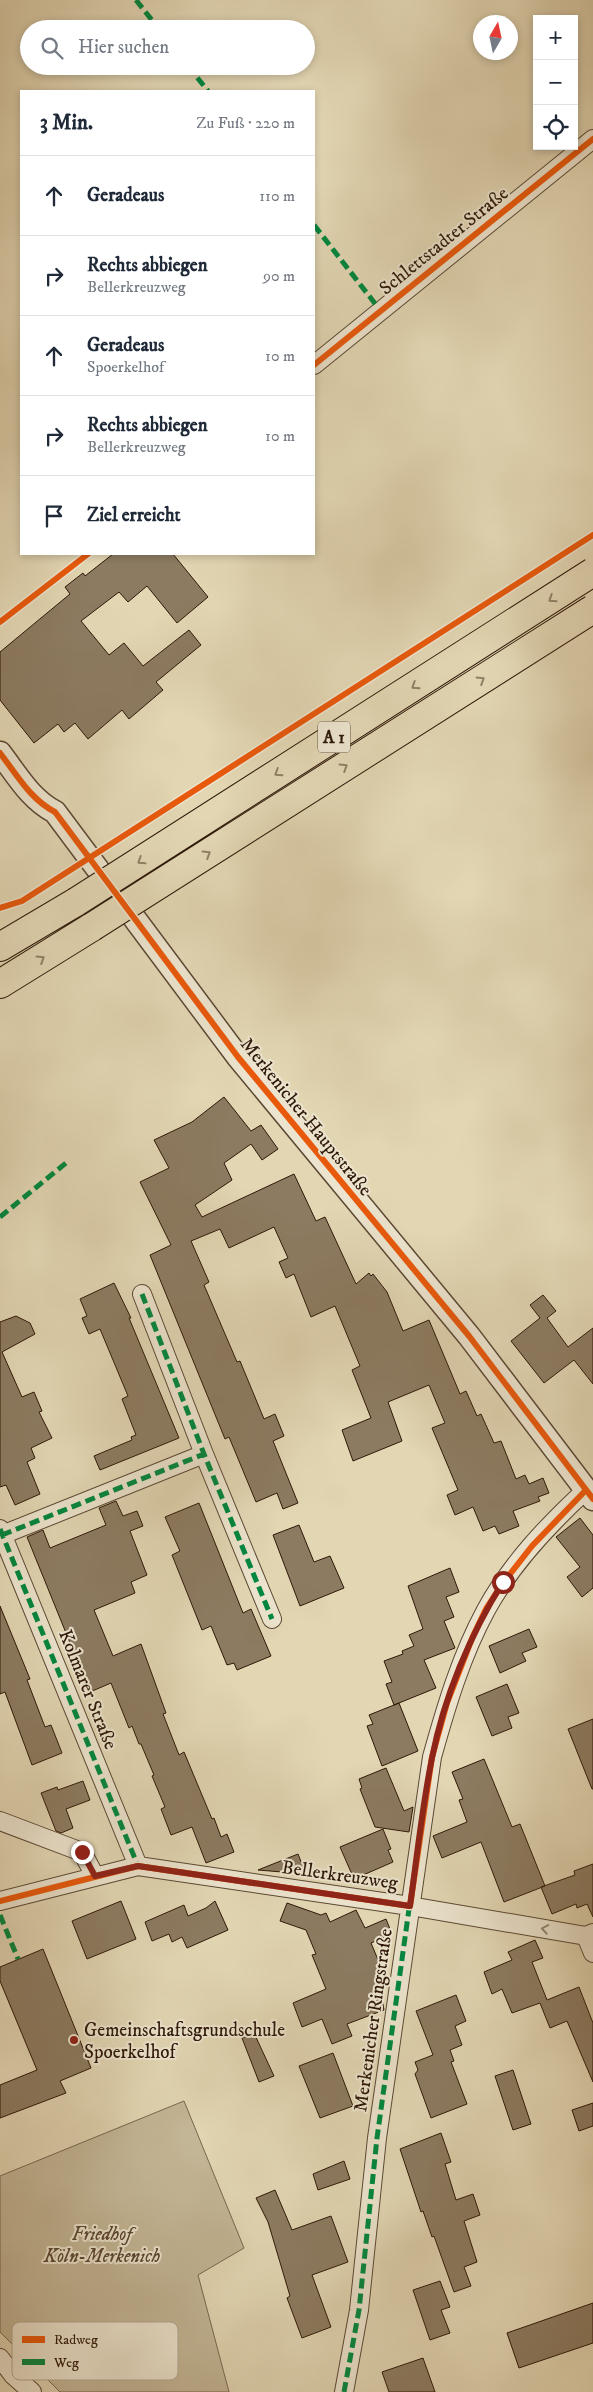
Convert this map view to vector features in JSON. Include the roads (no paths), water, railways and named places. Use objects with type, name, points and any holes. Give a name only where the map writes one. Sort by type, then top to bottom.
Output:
[{"type":"highway","name":"A 1","points":[[0,947],[76,902],[593,572]]},
{"type":"highway","name":"A 1","points":[[0,984],[593,609]]},
{"type":"street","name":"Schlettstadter Straße","points":[[315,364],[593,139]]},
{"type":"street","name":"Merkenicher Hauptstraße","points":[[0,753],[30,793],[44,806],[55,812],[238,1057],[469,1336],[589,1494]]},
{"type":"street","points":[[142,1294],[204,1454],[272,1619]]},
{"type":"street","points":[[1,1532],[204,1454]]},
{"type":"street","name":"Merkenicher Ringstraße","points":[[344,2392],[359,2310],[377,2138],[432,1757],[447,1703],[473,1636],[486,1609],[509,1575],[553,1521],[589,1494]]},
{"type":"street","name":"Kolmarer Straße","points":[[1,1532],[138,1866]]},
{"type":"street","points":[[0,1821],[82,1852],[95,1876]]},
{"type":"street","points":[[0,1900],[138,1866]]},
{"type":"street","name":"Bellerkreuzweg","points":[[138,1866],[410,1906],[590,1935]]},
{"type":"street","points":[[590,1935],[593,1953]]},
{"type":"street","points":[[0,2358],[12,2374]]},
{"type":"street","points":[[19,2380],[32,2392]]},
{"type":"place","name":"Gemeinschaftsgrundschule Spoerkelhof","points":[[74,2040]]},
{"type":"park label","name":"Friedhof Köln-Merkenich","points":[[102,2244]]}]
